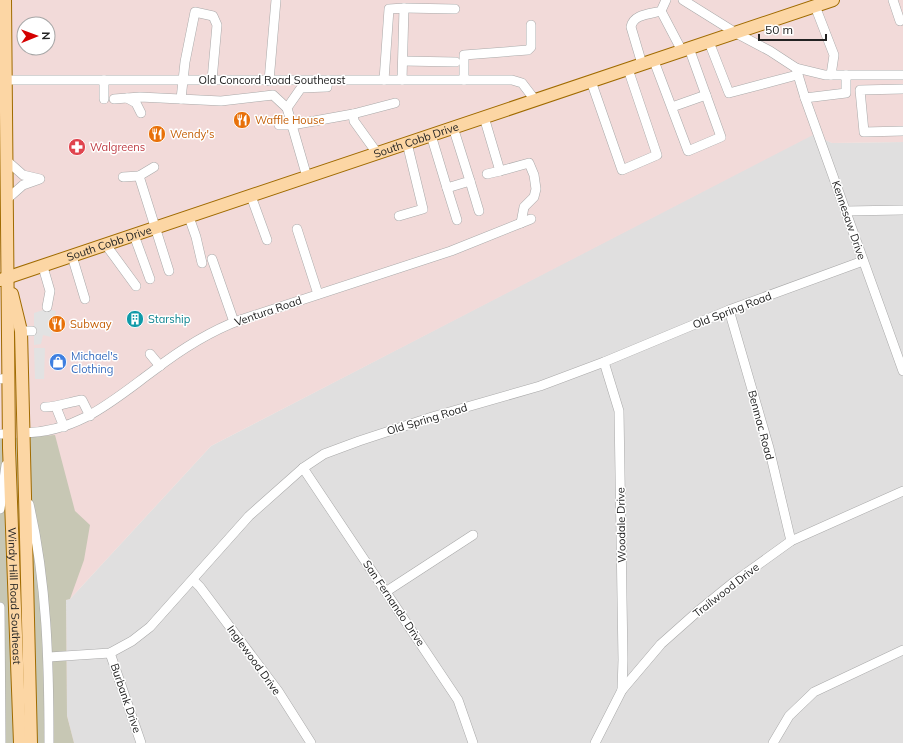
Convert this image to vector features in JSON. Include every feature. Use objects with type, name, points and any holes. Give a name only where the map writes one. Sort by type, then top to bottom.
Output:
[{"type":"main road","name":"Windy Hill Road Southeast","points":[[5,0],[3,80],[6,160],[4,205],[4,434],[20,743]]},
{"type":"main road","name":"South Cobb Drive","points":[[4,279],[833,0]]},
{"type":"main road","name":"Windy Hill Road Southeast","points":[[4,279],[26,331],[23,433],[31,743]]},
{"type":"street","points":[[269,80],[276,0]]},
{"type":"street","points":[[661,11],[666,0]]},
{"type":"street","points":[[683,0],[736,33],[770,50],[797,71]]},
{"type":"street","points":[[893,0],[900,21]]},
{"type":"street","points":[[815,6],[834,55],[831,75]]},
{"type":"street","points":[[384,80],[389,8],[455,10]]},
{"type":"street","points":[[402,80],[404,8]]},
{"type":"street","points":[[661,11],[685,50],[706,95],[721,137],[688,151],[672,107],[631,27],[634,18],[661,11]]},
{"type":"street","points":[[182,99],[182,80],[195,12],[213,16],[217,25],[212,80]]},
{"type":"street","points":[[464,80],[464,55],[528,50],[531,47],[531,25]]},
{"type":"street","points":[[709,42],[729,93],[797,71],[831,75],[903,75]]},
{"type":"street","points":[[402,61],[456,62]]},
{"type":"street","points":[[591,81],[622,170],[657,155],[628,68]]},
{"type":"street","name":"Kennesaw Drive","points":[[797,71],[805,98],[903,371]]},
{"type":"street","points":[[805,98],[846,93],[846,75]]},
{"type":"street","name":"Old Concord Road Southeast","points":[[3,80],[512,80],[522,83],[535,100]]},
{"type":"street","points":[[104,80],[109,99],[140,97],[221,101],[273,95],[287,108],[307,177]]},
{"type":"street","points":[[287,108],[301,88],[327,87],[328,80]]},
{"type":"street","points":[[903,89],[860,90],[864,132],[903,131]]},
{"type":"street","points":[[672,107],[706,95]]},
{"type":"street","points":[[127,98],[136,103],[141,113]]},
{"type":"street","points":[[279,125],[292,125],[352,114],[395,103]]},
{"type":"street","points":[[352,114],[354,121],[377,153]]},
{"type":"street","points":[[484,117],[500,171]]},
{"type":"street","points":[[453,127],[479,211]]},
{"type":"street","points":[[431,135],[457,220]]},
{"type":"street","points":[[399,216],[423,210],[407,143]]},
{"type":"street","points":[[4,205],[23,185],[40,179],[23,175],[6,160]]},
{"type":"street","points":[[487,174],[529,163],[534,175],[536,189],[534,197],[524,207],[521,223]]},
{"type":"street","points":[[123,177],[139,176],[154,167]]},
{"type":"street","points":[[139,176],[169,271]]},
{"type":"street","points":[[447,188],[470,181]]},
{"type":"street","points":[[252,196],[267,240]]},
{"type":"street","points":[[846,211],[903,210]]},
{"type":"street","points":[[189,217],[196,237],[202,263]]},
{"type":"street","name":"Ventura Road","points":[[23,433],[46,431],[64,427],[90,416],[160,366],[213,331],[234,322],[451,250],[531,219]]},
{"type":"street","points":[[297,230],[318,294]]},
{"type":"street","points":[[134,235],[150,279]]},
{"type":"street","points":[[106,245],[136,286]]},
{"type":"street","points":[[72,256],[85,300]]},
{"type":"street","points":[[212,259],[234,322]]},
{"type":"street","name":"Old Spring Road","points":[[49,657],[110,653],[132,641],[150,627],[249,516],[303,468],[324,454],[359,441],[540,386],[604,362],[729,310],[863,261]]},
{"type":"street","points":[[42,266],[50,291],[47,307]]},
{"type":"street","name":"Benmac Road","points":[[729,310],[768,448],[791,541]]},
{"type":"street","points":[[150,354],[160,366]]},
{"type":"street","name":"Woodale Drive","points":[[604,362],[619,411],[623,660],[622,690]]},
{"type":"street","points":[[45,407],[56,407],[64,402],[82,400],[90,416]]},
{"type":"street","points":[[56,407],[64,427]]},
{"type":"street","name":"Windy Hill Road Southeast","points":[[0,509],[5,454]]},
{"type":"street","name":"San Fernando Drive","points":[[303,468],[387,591],[458,700],[473,743]]},
{"type":"street","name":"Windy Hill Road Southeast","points":[[25,488],[36,538],[49,657],[49,743]]},
{"type":"street","name":"Trailwood Drive","points":[[595,743],[622,690],[661,644],[697,612],[734,582],[791,541],[903,491]]},
{"type":"street","points":[[387,591],[473,535]]},
{"type":"street","name":"Inglewood Drive","points":[[193,580],[200,587],[278,691],[311,743]]},
{"type":"street","name":"Windy Hill Road Southeast","points":[[0,607],[1,743]]},
{"type":"street","points":[[773,743],[789,716],[814,692],[903,650]]},
{"type":"street","name":"Burbank Drive","points":[[110,653],[141,743]]},
{"type":"shaded area","points":[[0,0],[903,0],[903,142],[832,143],[813,135],[211,446],[70,599],[66,600],[67,716],[74,743],[0,743]]},
{"type":"shaded area","points":[[813,134],[832,143],[903,142],[903,743],[74,743],[67,716],[66,600],[70,599],[211,446]]},
{"type":"shaded area","points":[[46,309],[56,311],[51,337],[43,335],[41,344],[34,345],[34,313]]},
{"type":"shaded area","points":[[34,348],[45,348],[44,379],[35,379]]},
{"type":"shaded area","points":[[55,435],[75,511],[90,525],[84,560],[70,599],[66,600],[67,716],[74,743],[0,743],[0,439]]},
{"type":"place","name":"Waffle House","points":[[242,120]]},
{"type":"place","name":"Wendy's","points":[[157,134]]},
{"type":"place","name":"Walgreens","points":[[77,147]]},
{"type":"place","name":"Starship","points":[[135,319]]},
{"type":"place","name":"Subway","points":[[57,324]]},
{"type":"place","name":"Michael's Clothing","points":[[58,362]]}]
